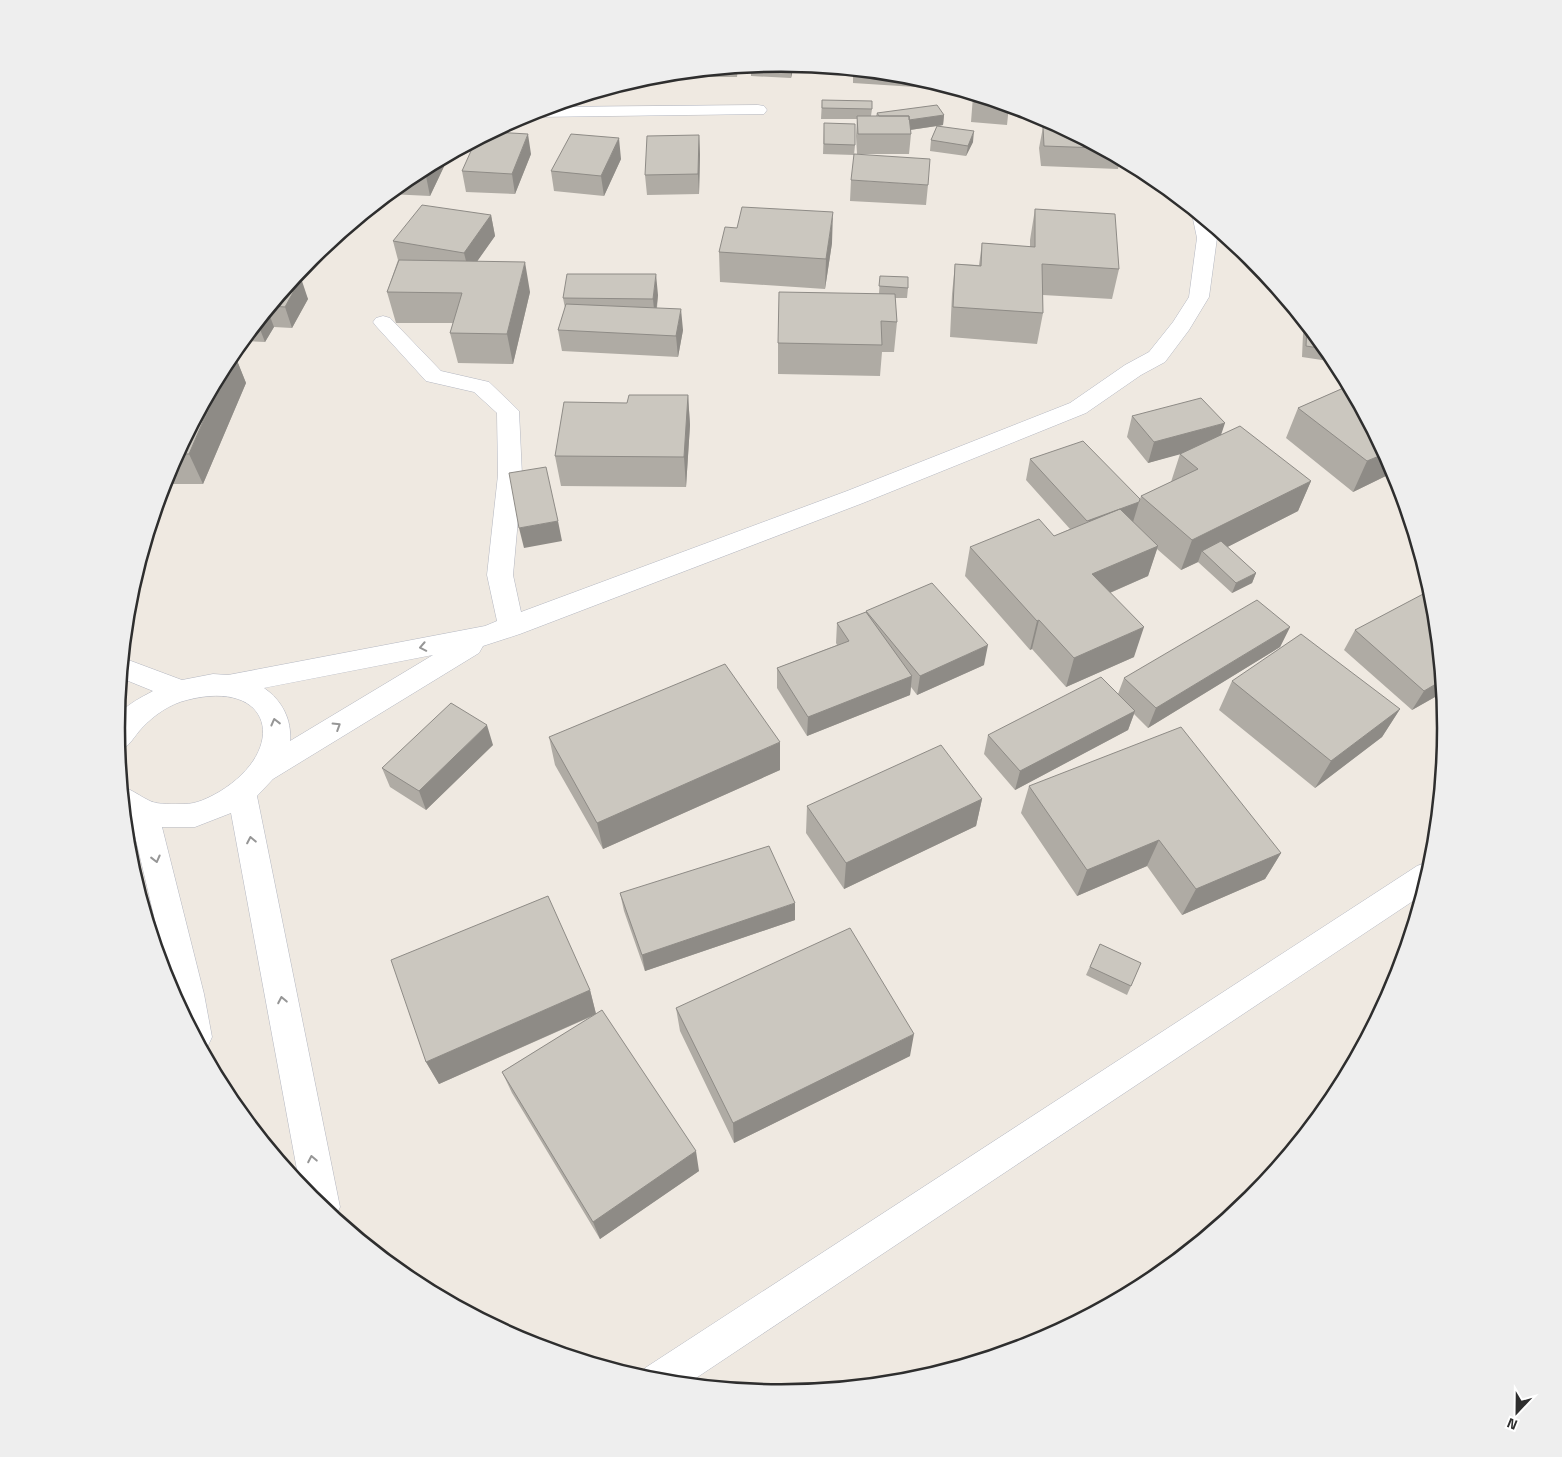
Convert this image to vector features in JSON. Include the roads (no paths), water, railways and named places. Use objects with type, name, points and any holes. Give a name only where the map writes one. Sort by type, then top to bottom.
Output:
[{"type":"street","points":[[557,112],[758,110]]},
{"type":"street","points":[[192,1018],[188,994],[134,805],[194,815],[242,792],[265,770],[405,683],[499,631],[855,497],[1078,408],[1133,370],[1157,357],[1182,325],[1199,297],[1207,238],[1205,228]]},
{"type":"street","points":[[382,322],[434,376],[481,387],[508,410],[510,476],[500,575],[499,631]]},
{"type":"street","points":[[125,727],[149,704],[180,690],[212,684],[231,684],[499,631]]},
{"type":"street","points":[[128,670],[180,690]]},
{"type":"street","points":[[231,684],[264,700],[276,720],[277,744],[265,770]]},
{"type":"street","points":[[242,792],[320,1195]]},
{"type":"street","points":[[668,1374],[1419,881]]}]
